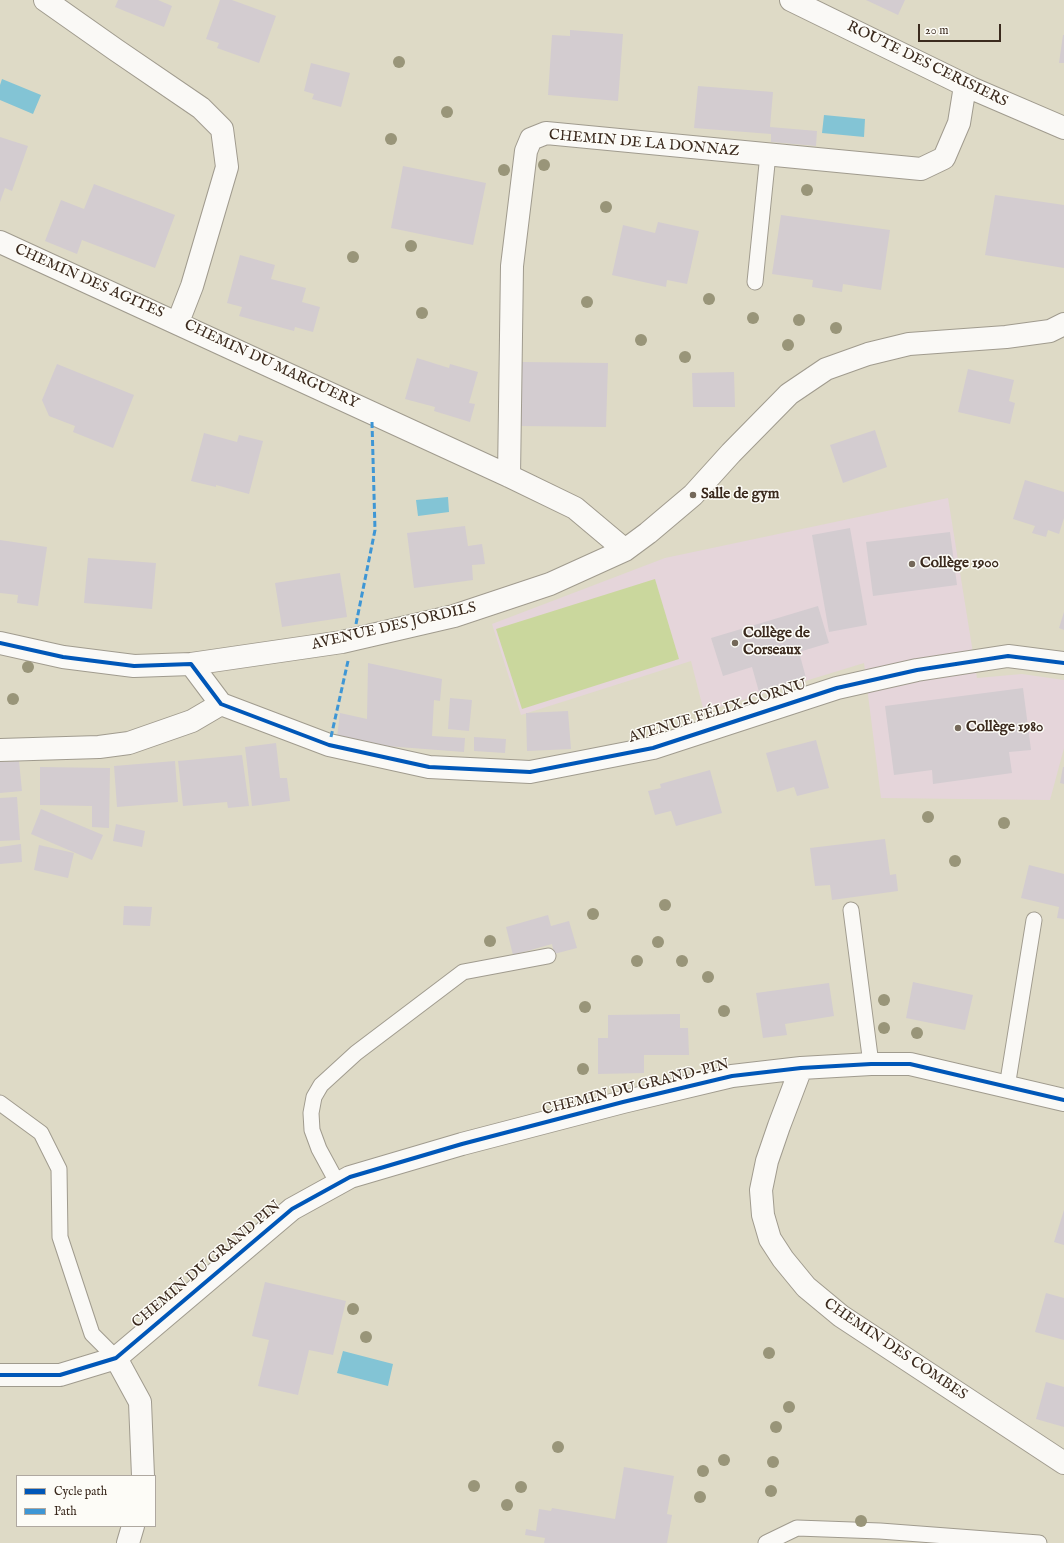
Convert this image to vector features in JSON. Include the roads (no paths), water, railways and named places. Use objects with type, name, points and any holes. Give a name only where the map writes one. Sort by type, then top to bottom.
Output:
[{"type":"street","name":"CHEMIN DU MARGUERY","points":[[45,0],[201,108],[222,129],[227,167],[192,286],[178,322],[509,476],[574,508],[625,550]]},
{"type":"street","name":"ROUTE DES CERISIERS","points":[[791,0],[965,86],[1064,128]]},
{"type":"street","name":"CHEMIN DE LA DONNAZ","points":[[509,476],[512,266],[526,151],[532,139],[546,133],[921,168],[944,158],[959,123],[965,86]]},
{"type":"street","name":"CHEMIN DES AGITES","points":[[0,242],[178,322]]},
{"type":"street","name":"AVENUE DES JORDILS","points":[[0,644],[63,657],[134,666],[191,664],[342,642],[454,616],[550,584],[625,550],[648,533],[693,495],[731,453],[789,394],[826,370],[868,354],[909,344],[1006,337],[1050,331],[1064,324]]},
{"type":"street","name":"AVENUE FÉLIX-CORNU","points":[[221,704],[329,745],[430,767],[530,772],[653,748],[837,688],[917,670],[1008,656],[1064,663]]},
{"type":"street","points":[[0,750],[98,747],[129,743],[192,721],[221,704],[191,664]]},
{"type":"street","name":"CHEMIN DU GRAND-PIN","points":[[338,1184],[350,1177],[462,1144],[623,1102],[732,1076],[801,1068],[871,1064],[910,1064],[1064,1100]]},
{"type":"street","name":"CHEMIN DES COMBES","points":[[801,1068],[767,1161],[761,1190],[763,1214],[770,1239],[806,1287],[841,1316],[1064,1462]]},
{"type":"street","name":"CHEMIN DU GRAND PIN","points":[[116,1358],[292,1209],[338,1184]]},
{"type":"street","points":[[0,1375],[60,1375],[116,1358],[140,1402],[143,1475]]},
{"type":"street","points":[[128,1543],[133,1527]]},
{"type":"lane","points":[[755,282],[768,154]]},
{"type":"lane","points":[[851,910],[871,1064]]},
{"type":"lane","points":[[1007,1087],[1034,920]]},
{"type":"lane","points":[[338,1184],[319,1149],[312,1130],[311,1113],[314,1097],[321,1084],[356,1053],[464,972],[548,956]]},
{"type":"lane","points":[[0,1103],[41,1133],[59,1169],[60,1237],[92,1334],[116,1358]]},
{"type":"lane","points":[[766,1543],[797,1528],[880,1531],[1039,1543]]},
{"type":"water","points":[[2,79],[41,95],[33,114],[0,100],[0,85]]},
{"type":"water","points":[[824,115],[865,119],[864,137],[822,133]]},
{"type":"water","points":[[448,497],[449,512],[418,516],[416,500]]},
{"type":"water","points":[[343,1351],[393,1364],[388,1386],[337,1373]]},
{"type":"place","name":"Salle de gym","points":[[693,495]]},
{"type":"place","name":"Collège 1900","points":[[912,564]]},
{"type":"place","name":"Collège de Corseaux","points":[[735,643]]},
{"type":"place","name":"Collège 1980","points":[[958,728]]}]
